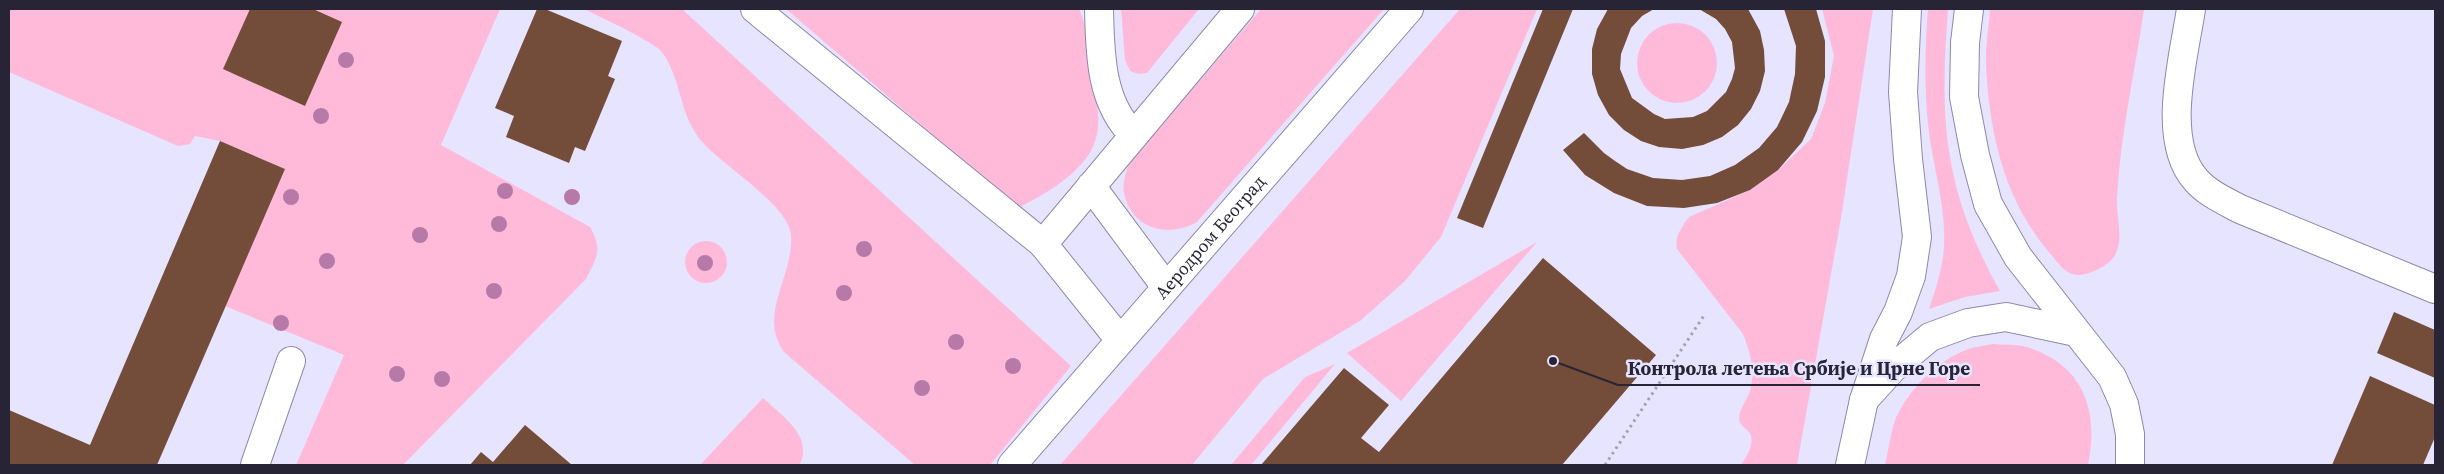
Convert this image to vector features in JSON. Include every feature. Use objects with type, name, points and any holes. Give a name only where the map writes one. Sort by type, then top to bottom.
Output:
[{"type":"street","points":[[755,9],[1043,244],[1120,340]]},
{"type":"street","points":[[1099,9],[1100,61],[1107,86],[1123,125],[1134,135]]},
{"type":"street","points":[[1043,244],[1240,9]]},
{"type":"street","name":"Аеродром Београд","points":[[1012,465],[1409,9]]},
{"type":"street","points":[[1850,465],[1864,400],[1884,339],[1898,312],[1911,276],[1918,237],[1908,158],[1903,92],[1906,9]]},
{"type":"street","points":[[1969,9],[1965,42],[1964,96],[1975,155],[1988,204],[2018,257],[2112,377],[2124,404],[2130,434],[2130,465]]},
{"type":"street","points":[[2191,9],[2177,106],[2177,135],[2182,156],[2195,180],[2212,193],[2240,209],[2435,289]]},
{"type":"street","points":[[1091,186],[1166,287]]},
{"type":"street","points":[[1864,400],[1893,368],[1930,337],[1968,323],[2006,316],[2076,332]]},
{"type":"street","points":[[255,465],[291,361]]},
{"type":"street","points":[[2114,465],[2130,434]]},
{"type":"path","points":[[1605,465],[1705,314]]},
{"type":"shaded area","points":[[9,9],[500,9],[441,145],[590,227],[596,242],[596,259],[586,279],[403,465],[296,465],[344,355],[225,306],[284,169],[220,141],[195,136],[190,144],[178,146],[9,72]]},
{"type":"shaded area","points":[[584,9],[682,9],[1071,366],[990,465],[915,465],[784,352],[777,338],[774,324],[775,309],[790,251],[791,235],[788,224],[768,199],[703,143],[689,120],[673,72],[661,51],[637,36]]},
{"type":"shaded area","points":[[786,9],[1079,9],[1085,25],[1098,113],[1097,134],[1093,147],[1077,169],[1066,178],[1042,195],[1018,208]]},
{"type":"shaded area","points":[[1121,9],[1199,9],[1147,73],[1138,74],[1130,71],[1125,60]]},
{"type":"shaded area","points":[[1261,9],[1384,9],[1197,222],[1186,227],[1163,230],[1143,223],[1128,206],[1124,193],[1124,182],[1129,163]]},
{"type":"shaded area","points":[[1460,9],[1537,9],[1441,237],[1405,281],[1360,321],[1263,379],[1192,465],[1060,465]]},
{"type":"shaded area","points":[[1822,9],[1873,9],[1841,218],[1797,465],[1741,465],[1748,453],[1752,439],[1739,419],[1741,409],[1749,394],[1752,379],[1752,364],[1748,349],[1743,334],[1677,249],[1676,245],[1681,228],[1689,217],[1750,190],[1778,170],[1811,139],[1825,103],[1834,56]]},
{"type":"shaded area","points":[[1928,9],[1948,9],[1945,51],[1945,115],[1950,157],[1967,222],[2000,291],[1965,297],[1929,309],[1937,286],[1942,262],[1944,230],[1927,109],[1925,66]]},
{"type":"shaded area","points":[[1990,9],[2144,9],[2124,128],[2117,206],[2118,249],[2113,259],[2095,271],[2075,275],[2062,267],[2033,231],[2010,187],[1995,140],[1988,90],[1986,58]]},
{"type":"shaded area","points":[[1669,23],[1685,23],[1706,34],[1717,55],[1717,71],[1706,92],[1685,103],[1669,103],[1655,97],[1643,85],[1637,71],[1637,55],[1643,41],[1655,29]]},
{"type":"shaded area","points":[[702,241],[710,241],[721,247],[727,262],[721,277],[710,283],[702,283],[691,277],[685,266],[685,258],[691,247]]},
{"type":"shaded area","points":[[1537,242],[1401,401],[1347,353]]},
{"type":"shaded area","points":[[1992,344],[2027,347],[2046,355],[2062,365],[2074,378],[2083,392],[2089,408],[2091,445],[2088,465],[1885,465],[1894,423],[1913,390],[1932,370],[1954,355],[1969,349]]},
{"type":"shaded area","points":[[1335,364],[1251,465],[1231,465],[1305,377]]},
{"type":"shaded area","points":[[763,398],[794,427],[799,435],[803,454],[800,464],[700,465]]},
{"type":"building","points":[[250,9],[313,9],[342,22],[305,106],[223,69]]},
{"type":"building","points":[[537,9],[545,9],[622,41],[608,76],[615,79],[585,151],[575,147],[569,163],[506,137],[514,116],[495,108]]},
{"type":"building","points":[[1543,9],[1573,9],[1483,228],[1457,218]]},
{"type":"building","points":[[1608,9],[1654,9],[1642,16],[1631,28],[1621,54],[1620,69],[1632,98],[1654,114],[1665,119],[1693,117],[1707,111],[1726,92],[1732,79],[1735,68],[1732,42],[1725,29],[1716,19],[1699,9],[1748,9],[1760,31],[1764,50],[1765,71],[1760,91],[1751,109],[1738,125],[1722,137],[1703,145],[1682,149],[1659,147],[1641,141],[1624,130],[1609,115],[1598,95],[1592,74],[1592,49],[1597,29]]},
{"type":"building","points":[[1784,9],[1816,9],[1825,41],[1825,77],[1817,111],[1802,142],[1778,170],[1750,190],[1717,203],[1684,208],[1647,206],[1614,193],[1585,175],[1563,150],[1584,133],[1604,153],[1627,169],[1653,178],[1682,180],[1710,176],[1735,165],[1759,148],[1777,127],[1789,102],[1795,74],[1796,46]]},
{"type":"building","points":[[220,141],[285,169],[157,465],[9,465],[9,410],[90,445]]},
{"type":"building","points":[[1543,258],[1656,355],[1562,465],[1261,465],[1344,368],[1389,405],[1361,438],[1379,452]]},
{"type":"building","points":[[2394,312],[2435,330],[2435,378],[2377,353]]},
{"type":"building","points":[[2370,376],[2435,405],[2435,437],[2423,465],[2332,465]]},
{"type":"building","points":[[525,425],[572,465],[470,465],[481,452],[493,462]]},
{"type":"place","name":"Контрола летења Србије и Црне Горе","points":[[1553,361]]}]
